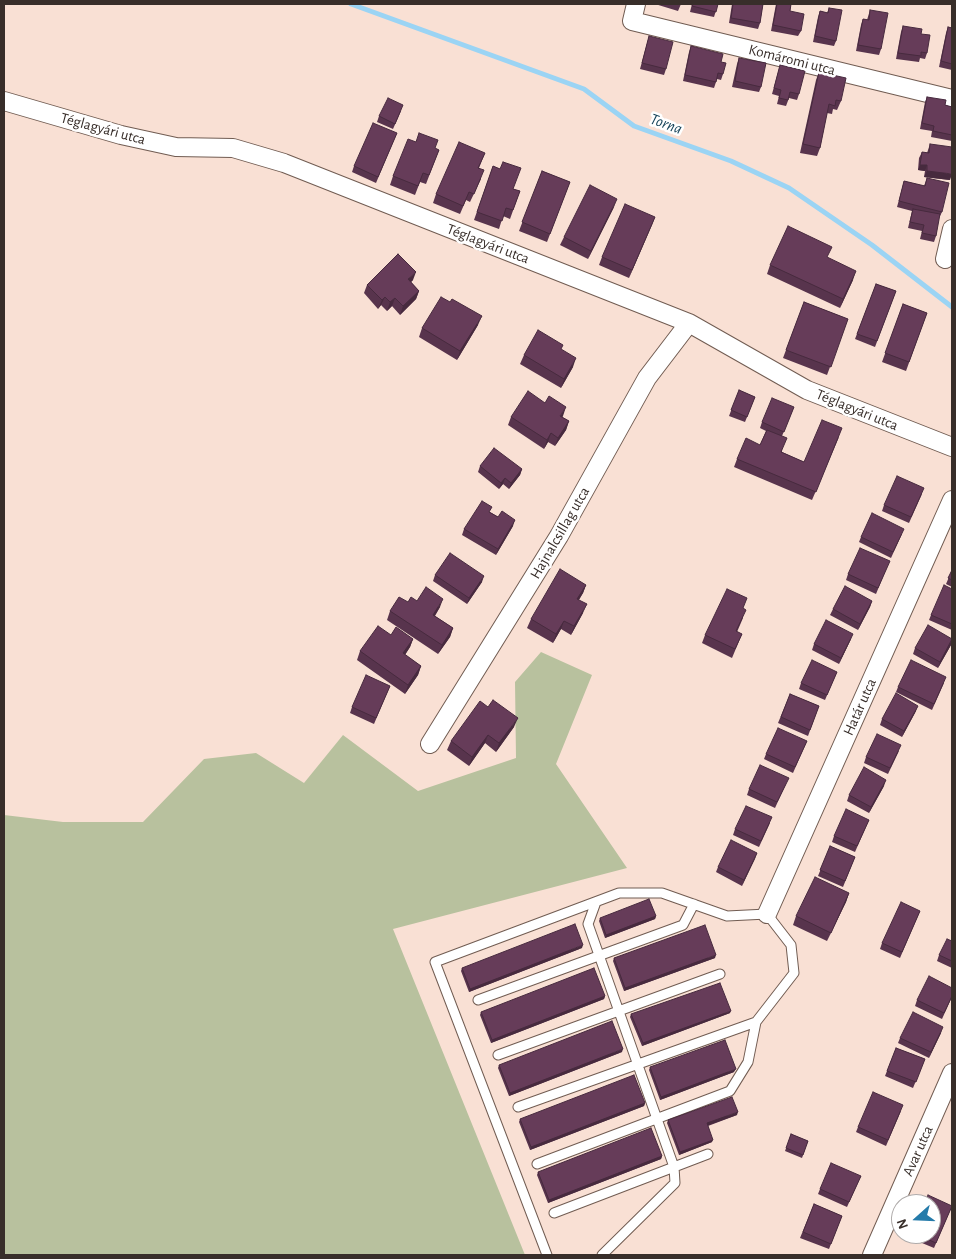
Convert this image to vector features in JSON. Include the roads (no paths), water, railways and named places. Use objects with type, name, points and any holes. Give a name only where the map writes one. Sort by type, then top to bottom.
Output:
[{"type":"street","name":"Komáromi utca","points":[[634,12],[952,99]]},
{"type":"street","name":"Téglagyári utca","points":[[4,101],[121,135],[176,147],[233,148],[284,163],[690,323],[807,390],[952,447]]},
{"type":"street","points":[[945,259],[952,229]]},
{"type":"street","name":"Hajnalcsillag utca","points":[[430,744],[559,536],[647,378],[690,323]]},
{"type":"street","name":"Határ utca","points":[[767,914],[952,500]]},
{"type":"street","name":"Avar utca","points":[[872,1255],[952,1073]]},
{"type":"lane","points":[[537,1164],[730,1091],[748,1062],[756,1022],[794,973],[791,945],[767,914],[727,916],[662,893],[619,894],[435,962],[547,1255]]},
{"type":"lane","points":[[596,902],[588,924],[674,1167],[675,1183],[602,1255]]},
{"type":"lane","points":[[478,1000],[683,925],[694,904]]},
{"type":"lane","points":[[498,1055],[720,974]]},
{"type":"lane","points":[[518,1107],[756,1022]]},
{"type":"lane","points":[[554,1213],[708,1154]]},
{"type":"waterway","name":"Torna","points":[[351,4],[584,89],[634,126],[731,161],[789,188],[872,245],[952,307]]}]
